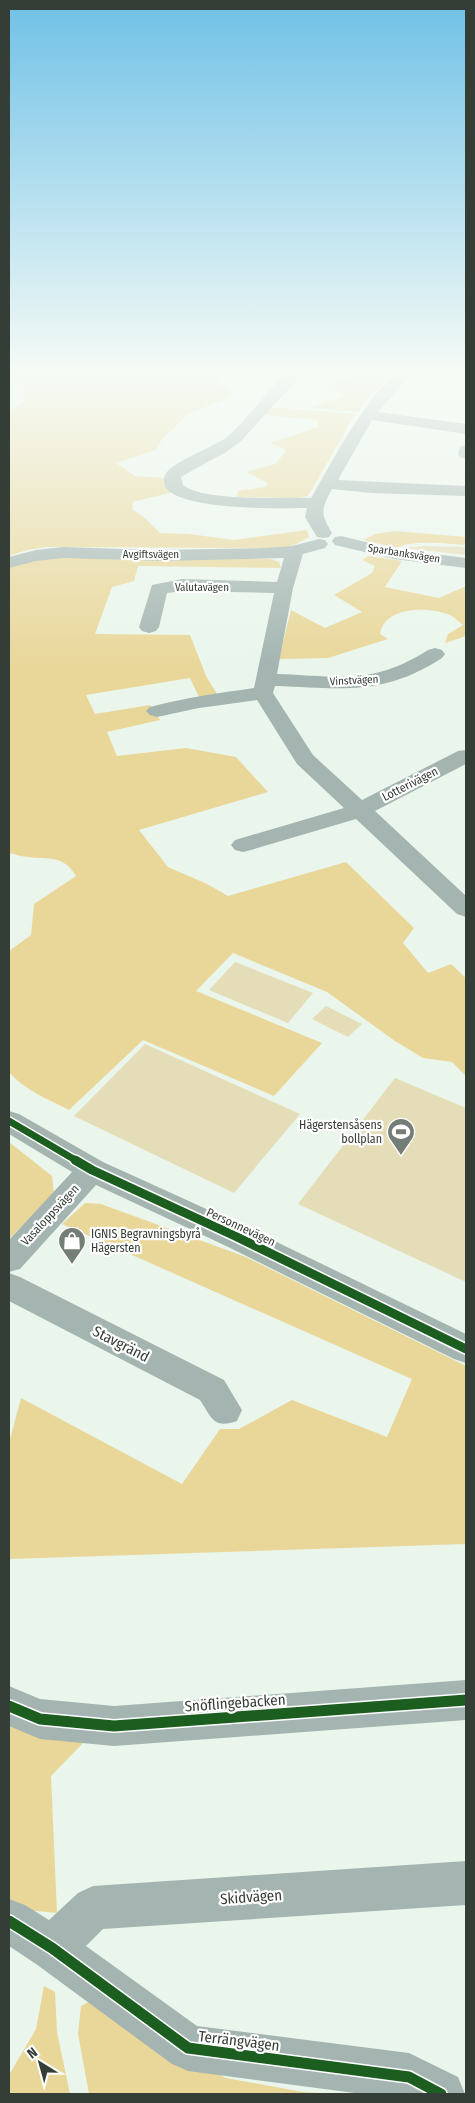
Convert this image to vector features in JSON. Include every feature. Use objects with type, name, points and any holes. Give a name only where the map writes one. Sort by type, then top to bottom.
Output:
[{"type":"street","points":[[183,468],[173,476],[173,483],[182,493],[205,500],[316,503]]},
{"type":"street","points":[[336,468],[316,503],[314,517],[321,538],[295,552],[284,588],[265,686],[305,759],[466,909]]},
{"type":"street","points":[[327,484],[466,491]]},
{"type":"street","name":"Sparbanksvägen","points":[[321,538],[332,545],[341,541],[394,554],[466,563]]},
{"type":"street","name":"Avgiftsvägen","points":[[9,563],[23,557],[57,552],[128,555],[295,552]]},
{"type":"street","name":"Valutavägen","points":[[149,627],[159,589],[182,585],[284,588]]},
{"type":"street","name":"Vinstvägen","points":[[265,686],[344,683],[390,678],[406,672],[435,654]]},
{"type":"street","points":[[157,711],[265,686]]},
{"type":"street","name":"Lotterivägen","points":[[360,810],[464,759]]},
{"type":"street","points":[[243,845],[360,810]]},
{"type":"street","name":"Personnevägen","points":[[9,1121],[92,1170],[235,1236],[466,1349]]},
{"type":"street","name":"Vasaloppsvägen","points":[[9,1260],[92,1170]]},
{"type":"street","name":"Stavgränd","points":[[9,1286],[212,1390],[226,1410]]},
{"type":"street","name":"Snöflingebacken","points":[[9,1706],[40,1718],[114,1726],[466,1700]]},
{"type":"street","name":"Skidvägen","points":[[52,1948],[93,1908],[466,1882]]},
{"type":"street","name":"Terrängvägen","points":[[9,1921],[52,1948],[188,2048],[409,2077],[441,2094]]},
{"type":"shaded area","points":[[9,468],[124,468],[135,476],[164,478],[163,483],[173,492],[133,502],[132,509],[145,518],[160,533],[189,534],[234,540],[307,530],[309,537],[283,548],[47,547],[27,550],[9,556]]},
{"type":"shaded area","points":[[260,468],[324,468],[308,496],[296,498],[237,497],[238,491],[265,487],[268,483],[246,472]]},
{"type":"shaded area","points":[[395,531],[466,537],[466,545],[421,543],[404,545],[397,548],[363,540],[375,534]]},
{"type":"shaded area","points":[[423,546],[466,547],[466,555],[404,548]]},
{"type":"shaded area","points":[[53,556],[271,559],[279,562],[281,568],[138,566],[134,581],[112,587],[95,634],[190,635],[206,676],[217,694],[199,697],[190,678],[86,695],[95,714],[150,705],[160,720],[107,732],[117,756],[186,748],[236,757],[268,792],[139,830],[168,867],[207,884],[228,896],[346,862],[414,928],[403,943],[428,973],[451,964],[466,978],[466,1076],[452,1062],[423,1058],[395,1041],[327,992],[233,953],[196,991],[322,1043],[274,1096],[143,1040],[69,1110],[29,1089],[9,1072],[9,951],[31,935],[34,904],[76,876],[66,864],[55,859],[24,857],[9,853],[9,567]]},
{"type":"shaded area","points":[[368,556],[402,561],[385,587],[439,598],[466,586],[466,636],[445,643],[448,634],[463,625],[452,616],[441,612],[431,610],[409,611],[398,613],[383,625],[380,634],[388,639],[328,658],[279,659],[291,610],[325,628],[362,612],[334,595],[372,573],[375,566],[362,560]]},
{"type":"shaded area","points":[[235,962],[313,993],[288,1023],[209,990]]},
{"type":"shaded area","points":[[326,1006],[362,1024],[348,1037],[312,1019]]},
{"type":"shaded area","points":[[145,1044],[300,1114],[234,1193],[74,1116]]},
{"type":"shaded area","name":"Hägerstensåsens bollplan","points":[[395,1078],[466,1108],[466,1282],[298,1204]]},
{"type":"shaded area","points":[[9,1142],[52,1176],[54,1194],[9,1239]]},
{"type":"shaded area","points":[[85,1203],[101,1204],[246,1257],[466,1366],[466,1544],[9,1559],[9,1443],[21,1398],[182,1484],[220,1429],[239,1429],[292,1400],[387,1437],[412,1379],[62,1224]]},
{"type":"shaded area","points":[[9,1725],[39,1735],[87,1739],[51,1776],[57,1913],[27,1910],[9,1899]]},
{"type":"shaded area","points":[[44,1986],[55,1992],[57,2032],[70,2094],[9,2094],[9,2075],[36,2029]]},
{"type":"shaded area","points":[[90,2001],[156,2046],[226,2078],[303,2092],[341,2094],[89,2094],[78,2034],[81,2006]]},
{"type":"cycle path","points":[[9,1121],[92,1170],[235,1236],[466,1349]]},
{"type":"cycle path","points":[[9,1706],[40,1719],[114,1726],[466,1700]]},
{"type":"cycle path","points":[[9,1921],[52,1948],[188,2048],[409,2077],[441,2094]]},
{"type":"place","name":"Hägerstensåsens bollplan","points":[[401,1156]]},
{"type":"place","name":"IGNIS Begravningsbyrå Hägersten","points":[[72,1265]]}]
